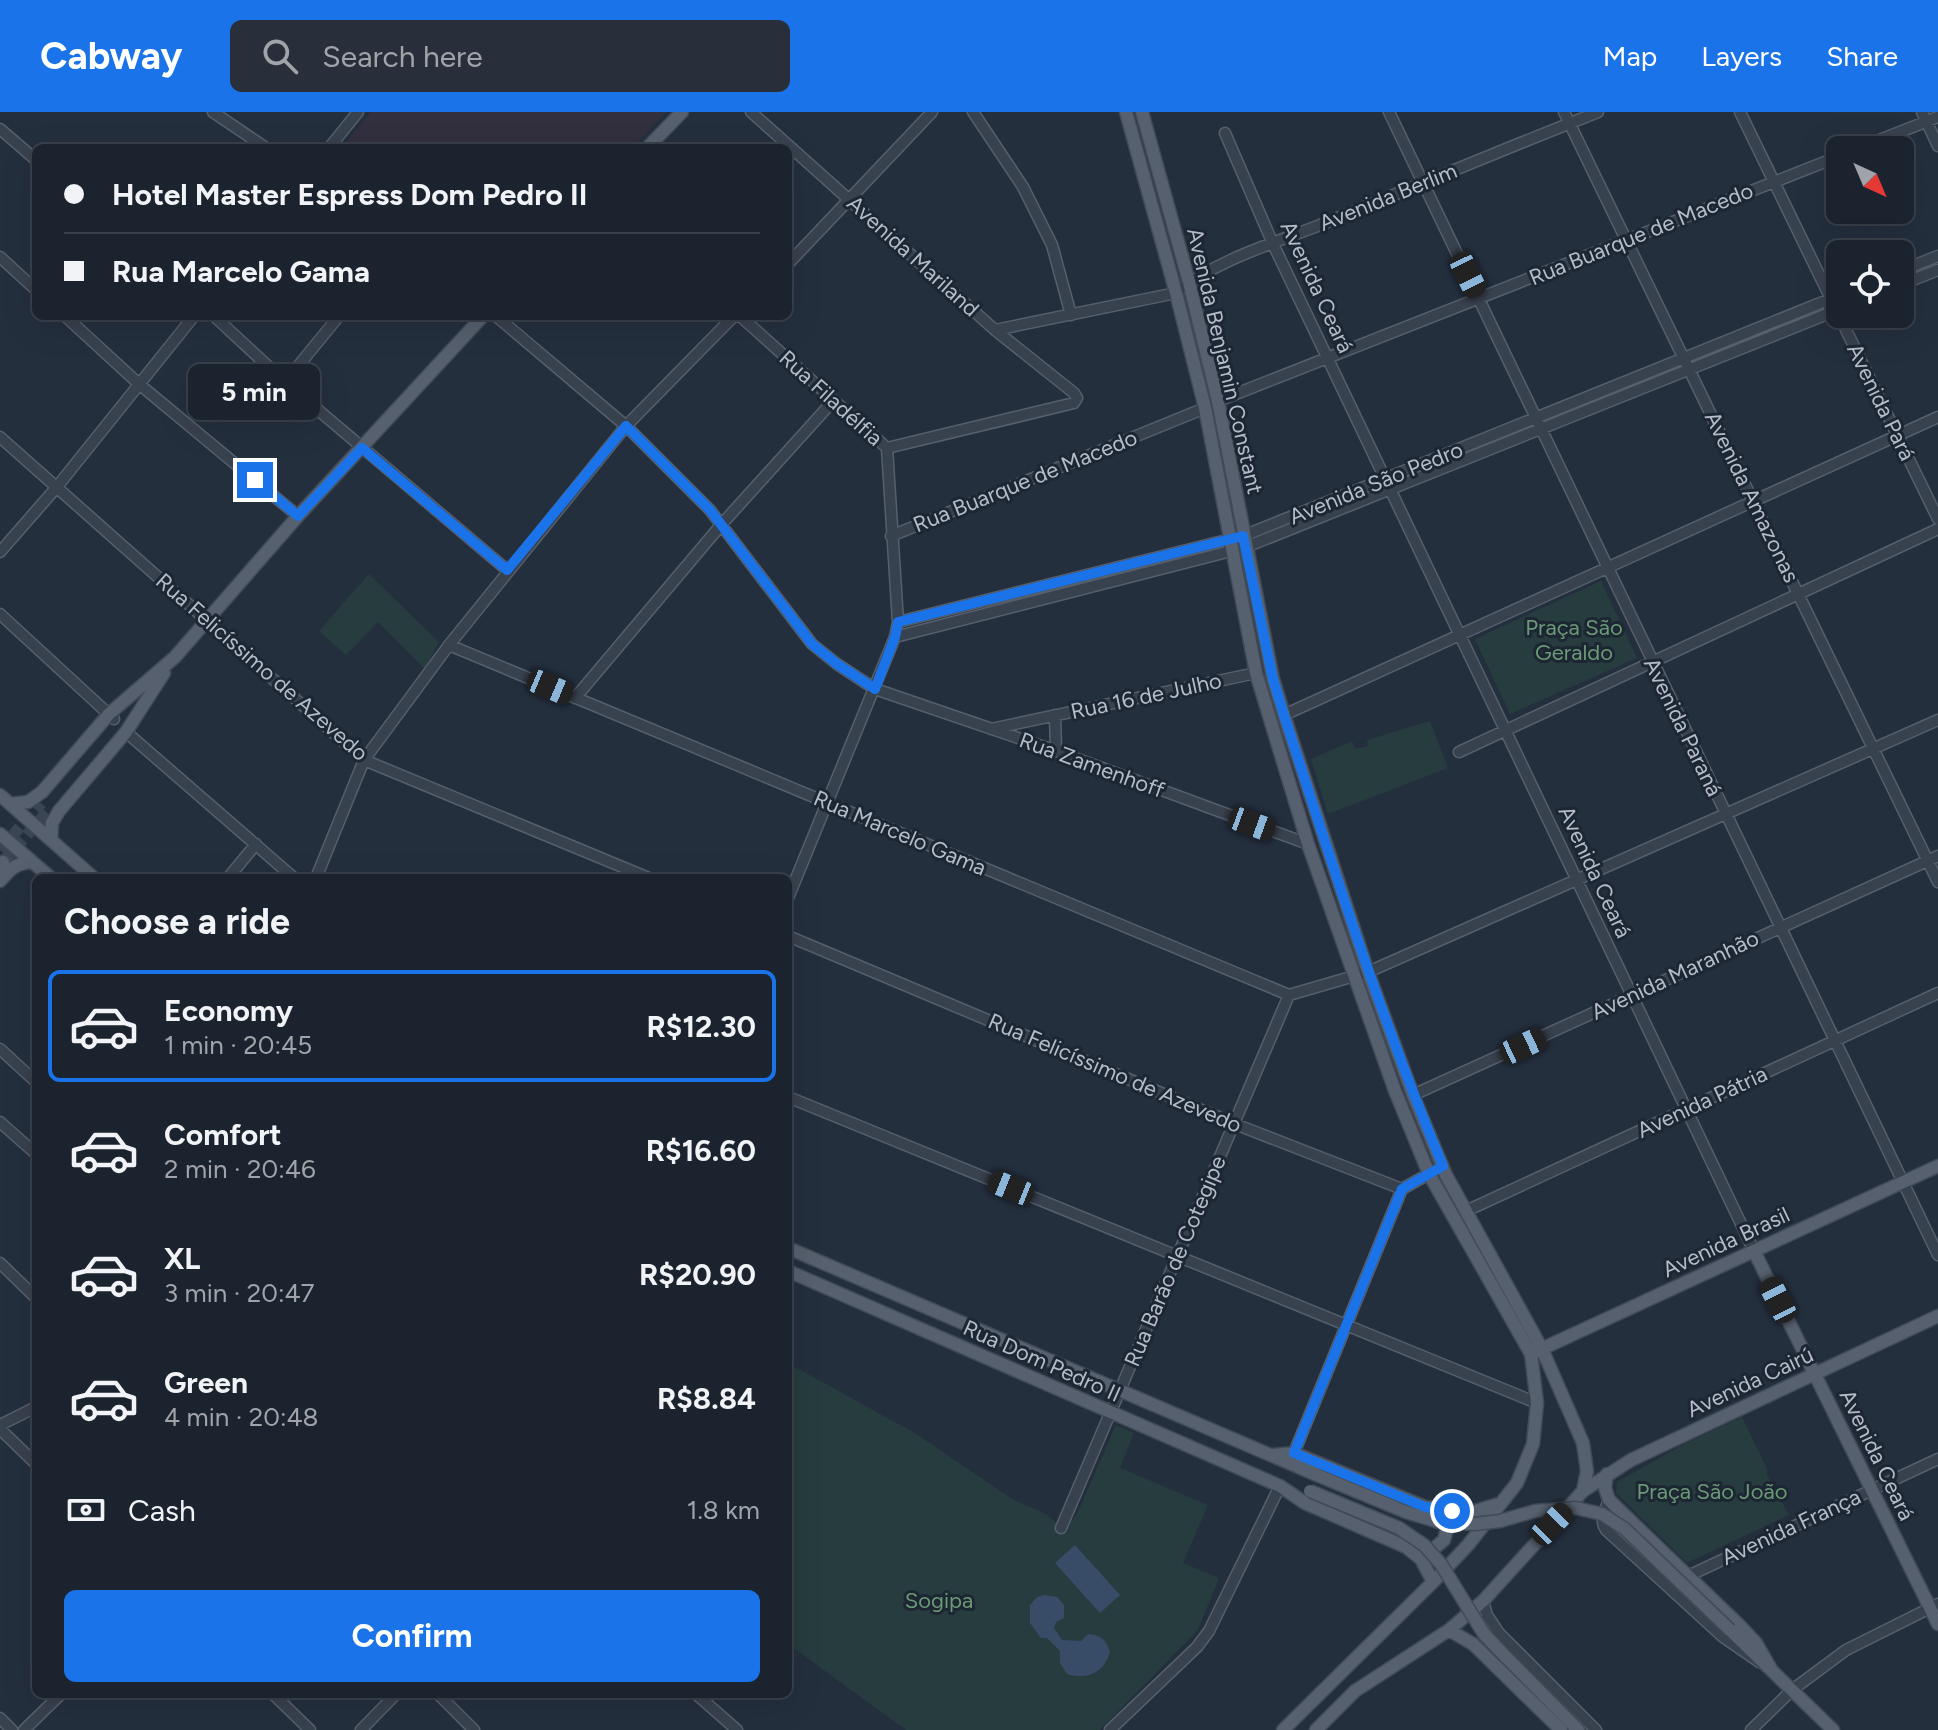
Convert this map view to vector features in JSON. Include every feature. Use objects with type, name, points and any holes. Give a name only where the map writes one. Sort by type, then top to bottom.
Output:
[{"type":"main road","points":[[651,144],[682,112]]},
{"type":"main road","name":"Avenida Benjamin Constant","points":[[1126,112],[1205,408],[1256,673],[1308,844],[1395,1091],[1429,1174],[1536,1352],[1537,1403],[1533,1444],[1517,1483],[1468,1545],[1433,1582],[1283,1730]]},
{"type":"main road","name":"Avenida Benjamin Constant","points":[[1142,112],[1218,401],[1244,542],[1273,679],[1284,715],[1368,972],[1413,1095],[1443,1166],[1583,1443],[1587,1471],[1583,1491]]},
{"type":"main road","points":[[111,717],[45,806],[298,516],[479,320]]},
{"type":"main road","points":[[5,799],[28,802],[42,792],[111,717],[147,690]]},
{"type":"main road","points":[[51,840],[52,823],[59,811],[126,732],[147,690]]},
{"type":"main road","points":[[5,799],[89,874]]},
{"type":"main road","points":[[0,834],[46,874]]},
{"type":"main road","points":[[0,881],[12,867],[32,862]]},
{"type":"main road","name":"Avenida Brasil","points":[[1536,1352],[1938,1166]]},
{"type":"main road","name":"Rua Dom Pedro II","points":[[792,1250],[1406,1512],[1439,1522],[1475,1524],[1535,1511],[1576,1508],[1602,1514],[1625,1529],[1771,1669]]},
{"type":"main road","name":"Avenida Ceará","points":[[1754,1251],[1871,1489],[1934,1606],[1938,1624]]},
{"type":"main road","name":"Rua Dom Pedro II","points":[[792,1273],[1280,1486],[1305,1503],[1391,1539],[1421,1559],[1433,1582]]},
{"type":"main road","name":"Avenida Cairú","points":[[1583,1491],[1631,1460],[1938,1316]]},
{"type":"main road","points":[[1270,1456],[1294,1453],[1425,1507],[1472,1512],[1502,1502]]},
{"type":"main road","points":[[1607,1474],[1605,1488],[1609,1500],[1756,1643],[1771,1669],[1833,1730]]},
{"type":"main road","name":"Rua Dom Pedro II","points":[[1280,1486],[1310,1491],[1399,1528],[1424,1545],[1441,1564],[1484,1634],[1578,1730]]},
{"type":"main road","points":[[1323,1728],[1355,1691],[1449,1630],[1483,1601],[1583,1491]]},
{"type":"main road","points":[[1421,1559],[1444,1540],[1452,1511]]},
{"type":"main road","points":[[1449,1630],[1473,1644],[1561,1730]]},
{"type":"street","points":[[213,112],[260,144]]},
{"type":"street","points":[[332,144],[358,112]]},
{"type":"street","name":"Avenida Mariland","points":[[751,112],[788,144]]},
{"type":"street","points":[[792,260],[932,112]]},
{"type":"street","points":[[973,112],[1023,187],[1052,245],[1071,315]]},
{"type":"street","name":"Avenida Paraná","points":[[1389,112],[1938,1255]]},
{"type":"street","name":"Avenida Amazonas","points":[[1564,112],[1874,748],[1933,858],[1938,882]]},
{"type":"street","name":"Avenida Berlim","points":[[995,330],[1176,293],[1189,282],[1273,244],[1598,112]]},
{"type":"street","name":"Avenida Pará","points":[[1740,112],[1826,280]]},
{"type":"street","points":[[1884,136],[1924,117],[1938,117]]},
{"type":"street","points":[[1924,117],[1938,146]]},
{"type":"street","points":[[0,129],[32,157]]},
{"type":"street","name":"Avenida Ceará","points":[[1225,133],[1273,244],[1754,1251]]},
{"type":"street","name":"Avenida Mariland","points":[[792,148],[995,330],[1077,398],[1074,403],[887,448]]},
{"type":"street","name":"Rua Buarque de Macedo","points":[[1218,401],[1826,162]]},
{"type":"street","points":[[1914,265],[1938,256]]},
{"type":"street","points":[[0,257],[32,286]]},
{"type":"street","points":[[1914,279],[1938,270]]},
{"type":"street","name":"Avenida São Pedro","points":[[1389,484],[1537,418],[1826,301]]},
{"type":"street","name":"Avenida São Pedro","points":[[898,622],[1133,564],[1180,558],[1244,542],[1826,315]]},
{"type":"street","points":[[69,320],[139,384],[298,516]]},
{"type":"street","points":[[0,552],[56,488],[191,320]]},
{"type":"street","points":[[218,320],[285,382],[507,570]]},
{"type":"street","points":[[285,382],[336,320]]},
{"type":"street","name":"Rua Zamenhoff","points":[[501,320],[626,426],[710,510],[812,644],[875,689],[1056,751],[1308,844]]},
{"type":"street","points":[[318,874],[364,760],[449,645],[626,426],[733,320]]},
{"type":"street","name":"Rua Filadélfia","points":[[742,320],[887,448],[898,622],[895,637],[792,888]]},
{"type":"street","name":"Avenida Pará","points":[[1846,328],[1938,519]]},
{"type":"street","points":[[575,698],[721,525],[833,401]]},
{"type":"street","name":"Rua Buarque de Macedo","points":[[891,536],[1205,408]]},
{"type":"street","points":[[1284,715],[1938,417]]},
{"type":"street","name":"Rua Felicíssimo de Azevedo","points":[[0,437],[364,760],[639,874]]},
{"type":"street","points":[[1459,752],[1938,529]]},
{"type":"street","name":"Avenida São Pedro","points":[[895,637],[1135,576],[1180,558]]},
{"type":"street","points":[[1133,564],[1135,576]]},
{"type":"street","points":[[1089,575],[1092,587]]},
{"type":"street","points":[[1046,585],[1049,598]]},
{"type":"street","points":[[999,597],[1001,610]]},
{"type":"street","points":[[954,608],[957,622]]},
{"type":"street","points":[[0,614],[111,717]]},
{"type":"street","name":"Rua Marcelo Gama","points":[[449,645],[1289,995]]},
{"type":"street","name":"Rua 16 de Julho","points":[[990,729],[1256,673]]},
{"type":"street","points":[[1055,715],[1056,751]]},
{"type":"street","points":[[1289,995],[1355,978],[1938,720]]},
{"type":"street","points":[[126,732],[290,874]]},
{"type":"street","points":[[231,874],[256,844]]},
{"type":"street","name":"Avenida Maranhão","points":[[1413,1095],[1933,858]]},
{"type":"street","name":"Rua Felicíssimo de Azevedo","points":[[792,938],[1235,1124],[1402,1189]]},
{"type":"street","name":"Avenida Pátria","points":[[1466,1211],[1938,993]]},
{"type":"street","name":"Rua Barão de Cotegipe","points":[[1061,1528],[1289,995]]},
{"type":"street","points":[[0,1049],[32,1078]]},
{"type":"street","points":[[792,1099],[1537,1403]]},
{"type":"street","points":[[0,1122],[32,1150]]},
{"type":"street","points":[[1294,1453],[1402,1189],[1443,1166]]},
{"type":"street","points":[[0,1263],[32,1294]]},
{"type":"street","points":[[32,1409],[0,1427],[32,1460]]},
{"type":"street","name":"Avenida França","points":[[1688,1576],[1938,1459]]},
{"type":"street","points":[[1110,1730],[1197,1647],[1209,1631],[1280,1486]]},
{"type":"street","points":[[1609,1500],[1602,1518],[1606,1530],[1743,1654],[1771,1669]]},
{"type":"street","points":[[1483,1601],[1487,1615],[1499,1633],[1596,1730]]},
{"type":"street","points":[[1751,1730],[1792,1690],[1846,1650],[1934,1606]]},
{"type":"street","points":[[24,1730],[57,1698]]},
{"type":"street","points":[[277,1698],[310,1730]]},
{"type":"street","points":[[361,1730],[392,1698]]},
{"type":"street","points":[[442,1698],[474,1730]]},
{"type":"street","points":[[701,1698],[737,1730]]},
{"type":"street","points":[[0,1718],[12,1730]]},
{"type":"shaded area","points":[[371,112],[666,112],[636,144],[345,144]]},
{"type":"green space","points":[[369,574],[439,642],[425,669],[378,622],[346,655],[319,631]]},
{"type":"green space","name":"Praça São Geraldo","points":[[1601,581],[1637,658],[1510,714],[1475,639]]},
{"type":"green space","points":[[1430,721],[1448,768],[1328,814],[1311,759],[1352,741],[1355,749],[1368,746],[1367,740]]},
{"type":"green space","name":"Sogipa","points":[[792,1365],[918,1435],[1012,1499],[1046,1514],[1063,1529],[1076,1516],[1116,1425],[1134,1433],[1120,1468],[1208,1505],[1183,1563],[1219,1578],[1198,1630],[1100,1730],[906,1730],[792,1647]]},
{"type":"green space","name":"Praça São João","points":[[1742,1417],[1768,1471],[1766,1473],[1789,1515],[1687,1563],[1616,1493],[1617,1482],[1684,1444]]},
{"type":"water","points":[[1075,1545],[1120,1595],[1100,1613],[1055,1563]]},
{"type":"water","points":[[1037,1597],[1057,1597],[1064,1605],[1064,1618],[1056,1622],[1054,1628],[1062,1640],[1081,1641],[1088,1634],[1104,1641],[1110,1652],[1099,1670],[1082,1676],[1067,1674],[1060,1663],[1060,1651],[1047,1638],[1041,1638],[1030,1623],[1030,1605]]},
{"type":"tunnel","points":[[0,850],[41,803]]},
{"type":"tunnel","points":[[3,862],[49,810]]},
{"type":"route","points":[[255,480],[298,516],[362,448],[507,570],[626,426],[710,510],[812,644],[875,689],[898,622],[1243,536],[1273,679],[1284,715],[1374,990],[1443,1166],[1402,1189],[1294,1453],[1425,1507],[1452,1511]]}]
